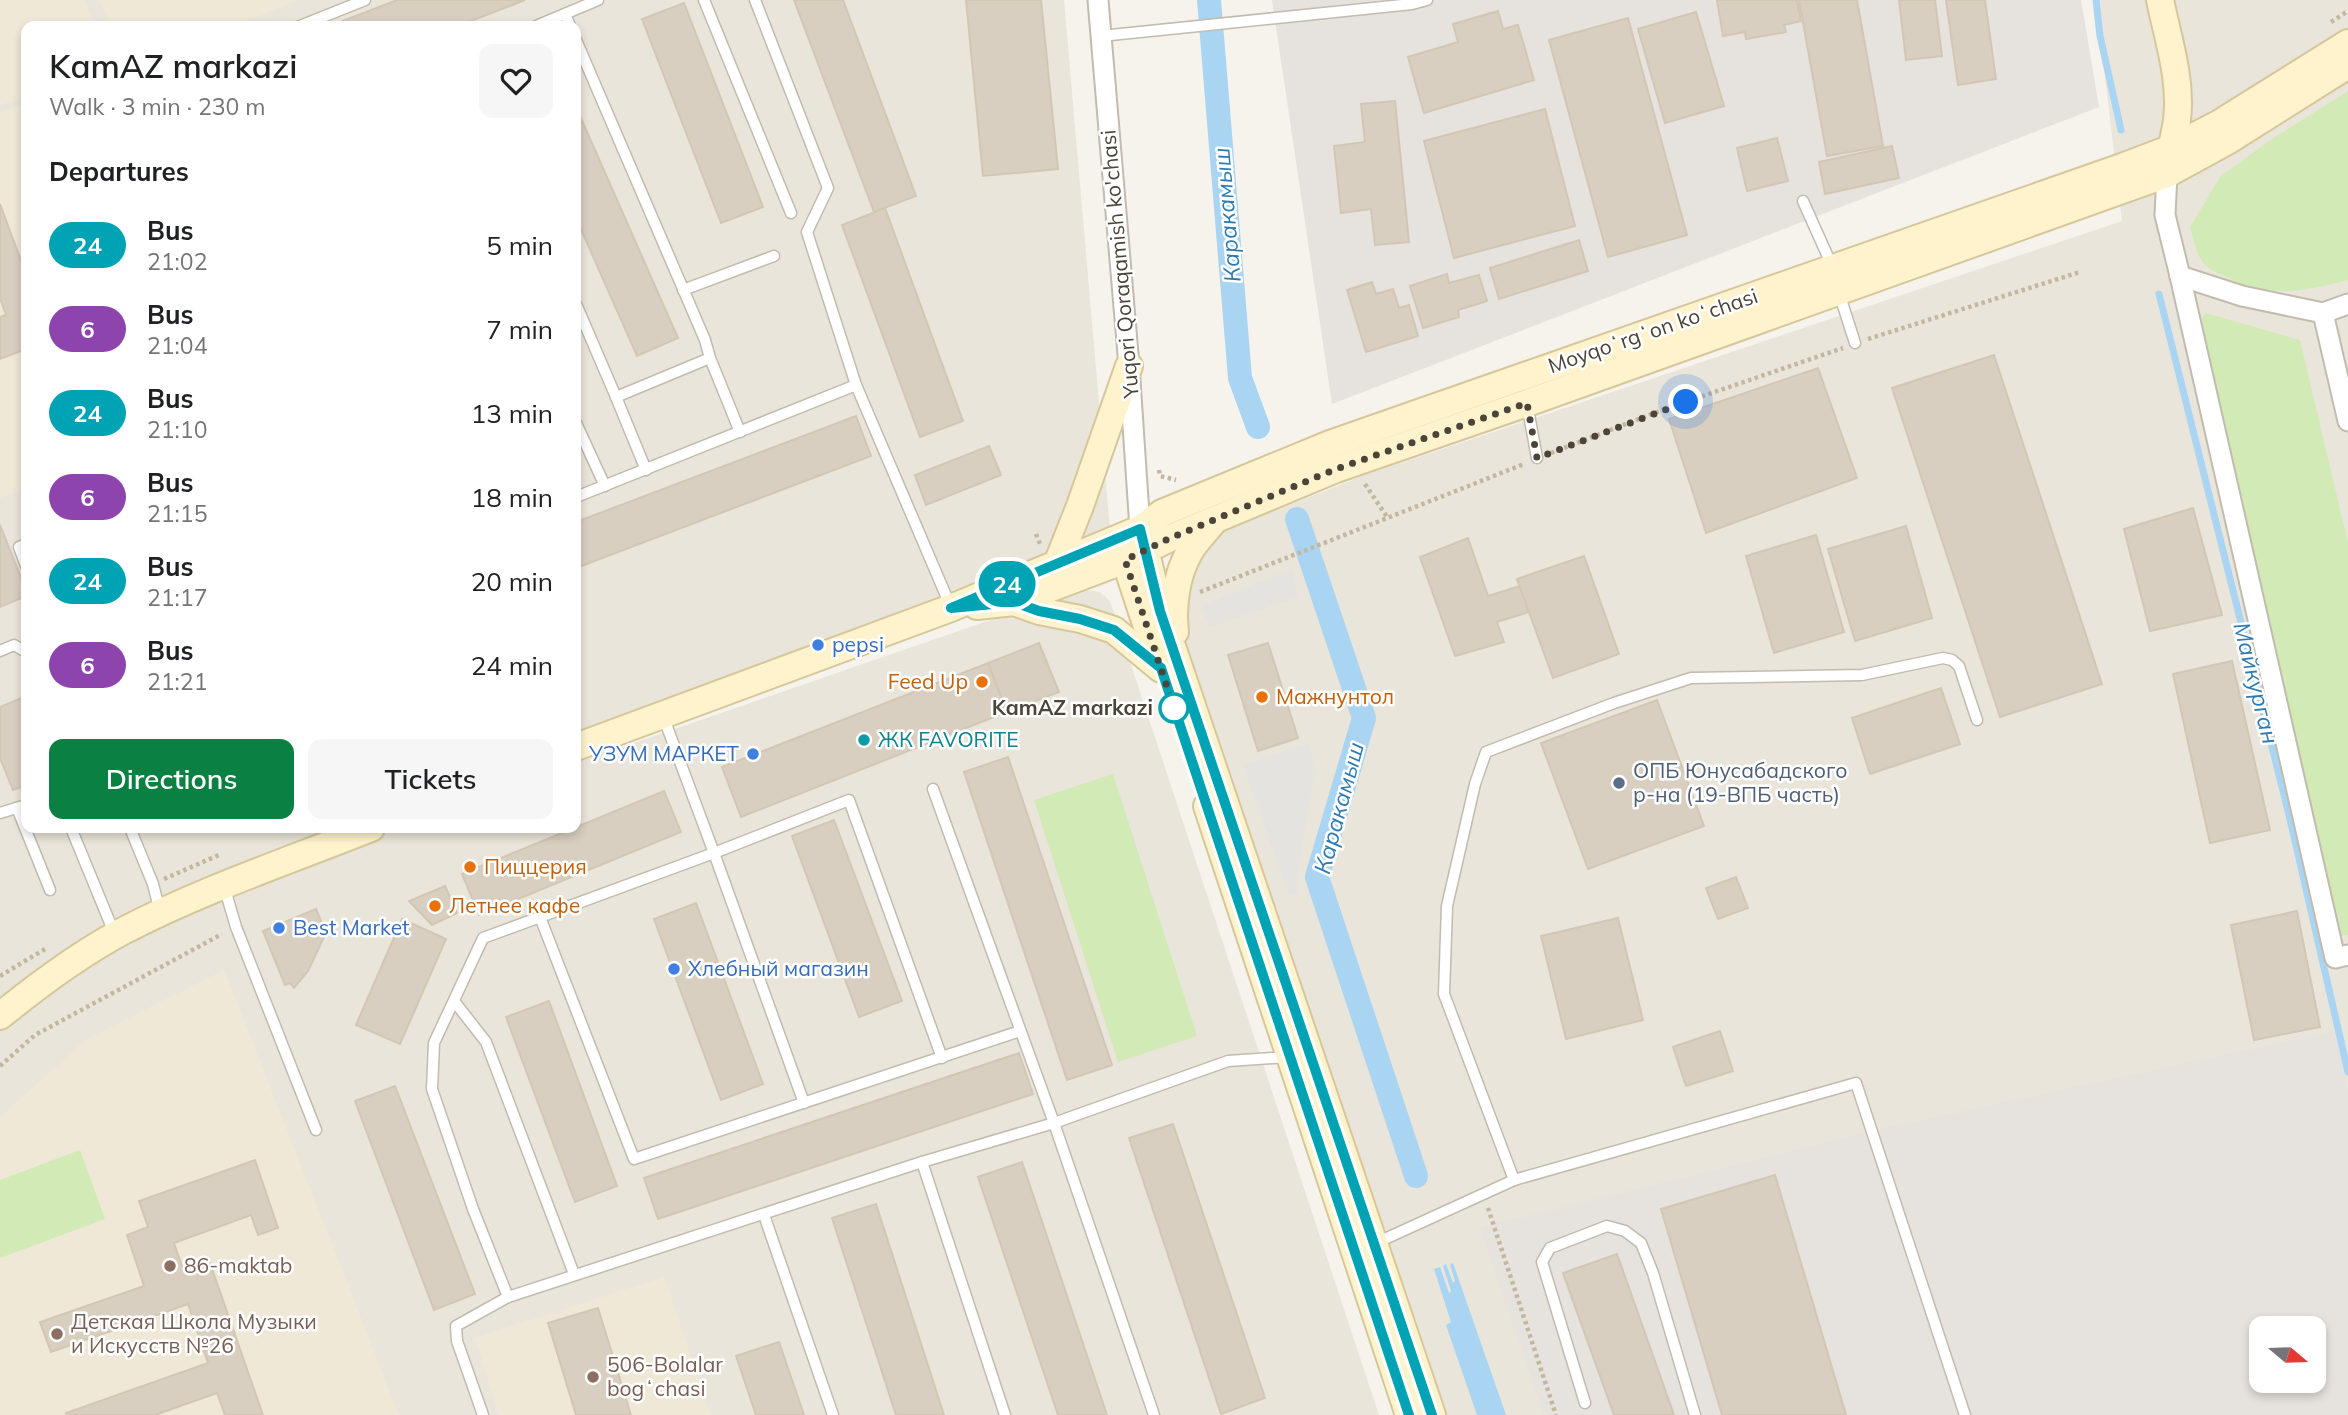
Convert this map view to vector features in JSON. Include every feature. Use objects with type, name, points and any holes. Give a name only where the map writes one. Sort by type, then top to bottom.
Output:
[{"type":"main road","points":[[2160,0],[2175,66],[2177,96],[2177,119],[2167,174]]},
{"type":"main road","name":"Moyqoʻrgʻon koʻchasi","points":[[1333,456],[1527,403],[2172,148],[2220,123],[2348,43]]},
{"type":"main road","name":"Moyqoʻrgʻon koʻchasi","points":[[1137,547],[1168,539],[1224,506],[1333,456],[1836,280],[2167,174],[2229,140],[2348,65]]},
{"type":"main road","points":[[1057,564],[1129,366]]},
{"type":"main road","points":[[1014,602],[1114,630],[1170,667],[1174,600],[1180,575],[1190,551],[1224,506]]},
{"type":"main road","points":[[581,745],[951,608],[1057,564],[1137,547]]},
{"type":"main road","points":[[951,608],[1014,602],[1137,547]]},
{"type":"main road","name":"Yuqori Qoraqamish ko'chasi","points":[[1137,547],[1160,611],[1170,667],[1364,1248],[1409,1415]]},
{"type":"main road","points":[[0,1016],[49,979],[115,936],[160,913],[358,833]]},
{"type":"main road","name":"Yuqori Qoraqamish ko'chasi","points":[[1364,1248],[1432,1415]]},
{"type":"street","name":"Yuqori Qoraqamish ko'chasi","points":[[1098,0],[1129,366],[1137,547]]},
{"type":"street","points":[[2167,174],[2165,215],[2335,958],[2348,956]]},
{"type":"street","points":[[2180,276],[2242,296],[2323,313],[2348,304]]},
{"type":"street","points":[[2323,313],[2348,421]]},
{"type":"lane","points":[[312,21],[365,0]]},
{"type":"lane","points":[[548,21],[598,0]]},
{"type":"lane","points":[[704,0],[791,213]]},
{"type":"lane","points":[[755,0],[828,188],[807,232],[856,386],[951,608]]},
{"type":"lane","points":[[1101,36],[1412,4],[1427,0]]},
{"type":"lane","points":[[565,14],[568,21]]},
{"type":"lane","points":[[581,52],[705,340],[740,432]]},
{"type":"lane","points":[[1803,201],[1836,280],[1855,343]]},
{"type":"lane","points":[[683,290],[774,256]]},
{"type":"lane","points":[[581,316],[646,470]]},
{"type":"lane","points":[[616,397],[710,358]]},
{"type":"lane","points":[[581,495],[856,386]]},
{"type":"lane","points":[[1527,403],[1537,458]]},
{"type":"lane","points":[[581,434],[605,486]]},
{"type":"lane","points":[[0,651],[14,645],[21,649]]},
{"type":"lane","points":[[1514,1180],[1444,994],[1447,905],[1475,785],[1486,752],[1614,703],[1691,678],[1862,675],[1943,658],[1952,660],[1959,666],[1978,720]]},
{"type":"lane","points":[[663,716],[804,1103]]},
{"type":"lane","points":[[933,789],[1054,1124],[1154,1415]]},
{"type":"lane","points":[[508,1297],[473,1209],[432,1089],[434,1043],[483,939],[849,800],[942,1058]]},
{"type":"lane","points":[[0,813],[21,806]]},
{"type":"lane","points":[[31,833],[50,890]]},
{"type":"lane","points":[[73,833],[115,936]]},
{"type":"lane","points":[[132,833],[153,884],[160,913]]},
{"type":"lane","points":[[224,885],[236,927],[316,1130]]},
{"type":"lane","points":[[540,917],[634,1159],[1020,1031]]},
{"type":"lane","points":[[454,1001],[486,1042],[574,1274]]},
{"type":"lane","points":[[483,1415],[457,1341],[456,1326],[508,1297],[922,1162],[1054,1124],[1228,1060],[1299,1054]]},
{"type":"lane","points":[[1364,1248],[1514,1180],[1856,1083],[1965,1415]]},
{"type":"lane","points":[[922,1162],[1005,1415]]},
{"type":"lane","points":[[764,1214],[833,1415]]},
{"type":"lane","points":[[1585,1403],[1542,1262],[1550,1248],[1607,1226],[1625,1231],[1641,1243],[1653,1273],[1695,1415]]},
{"type":"path","points":[[2325,26],[2348,11]]},
{"type":"path","points":[[1199,593],[1662,410],[1855,343],[2080,272]]},
{"type":"path","points":[[1158,463],[1160,476],[1184,482]]},
{"type":"path","points":[[1364,482],[1387,517]]},
{"type":"path","points":[[0,1066],[35,1035],[236,927]]},
{"type":"path","points":[[1484,1193],[1492,1225],[1556,1415]]},
{"type":"shaded area","points":[[0,0],[1064,0],[1110,529],[581,739],[581,21],[21,21],[21,833],[345,833],[169,904],[375,833],[581,833],[581,761],[1066,594],[1085,590],[1100,592],[1110,601],[1379,1415],[0,1415]]},
{"type":"shaded area","points":[[0,0],[84,0],[94,21],[21,21],[21,99],[0,105]]},
{"type":"shaded area","points":[[99,0],[299,0],[246,21],[109,21]]},
{"type":"shaded area","points":[[1272,0],[2081,0],[2099,107],[1332,404]]},
{"type":"shaded area","points":[[2096,0],[2348,0],[2348,1415],[1432,1415],[1182,657],[1179,603],[1208,537],[1365,475],[2122,221]]},
{"type":"shaded area","points":[[21,105],[21,490],[0,498],[0,113]]},
{"type":"shaded area","points":[[1292,569],[1298,597],[1210,627],[1201,606]]},
{"type":"shaded area","points":[[1308,743],[1316,770],[1300,857],[1297,894],[1289,896],[1243,765]]},
{"type":"shaded area","name":"86-maktab","points":[[224,970],[399,1415],[0,1415],[0,1117],[87,1039]]},
{"type":"shaded area","points":[[2335,1031],[2348,1090],[2348,1415],[1544,1415],[1480,1228],[1872,1131]]},
{"type":"shaded area","name":"506-Bolalar bogʻchasi","points":[[664,1277],[711,1415],[499,1415],[475,1338]]},
{"type":"green space","points":[[2348,91],[2348,280],[2301,290],[2272,290],[2242,284],[2208,267],[2198,254],[2190,227],[2220,177],[2266,143]]},
{"type":"green space","points":[[2206,313],[2300,340],[2348,543],[2348,935],[2342,936],[2196,326]]},
{"type":"green space","points":[[1113,774],[1197,1036],[1118,1062],[1034,800]]},
{"type":"green space","points":[[80,1150],[105,1219],[0,1258],[0,1180]]},
{"type":"water","points":[[1453,1263],[1506,1415],[1477,1415],[1446,1325],[1451,1322],[1434,1269],[1440,1267],[1449,1293],[1451,1291],[1443,1266],[1446,1264],[1453,1283],[1455,1281],[1450,1265]]},
{"type":"building","points":[[397,0],[525,0],[471,21],[343,21]]},
{"type":"building","points":[[794,0],[843,0],[916,196],[874,212]]},
{"type":"building","points":[[966,0],[1041,0],[1058,169],[983,176]]},
{"type":"building","points":[[1717,0],[1797,0],[1801,21],[1784,25],[1786,32],[1746,39],[1745,32],[1723,36]]},
{"type":"building","points":[[1799,0],[1857,0],[1883,146],[1827,156]]},
{"type":"building","points":[[1899,0],[1935,0],[1942,56],[1906,60]]},
{"type":"building","points":[[1946,0],[1985,0],[1996,79],[1958,85]]},
{"type":"building","points":[[684,3],[763,207],[721,223],[642,19]]},
{"type":"building","points":[[1498,11],[1503,29],[1518,25],[1534,80],[1424,113],[1408,57],[1458,42],[1453,24]]},
{"type":"building","points":[[1696,12],[1724,106],[1665,123],[1638,29]]},
{"type":"building","points":[[1628,18],[1687,235],[1608,257],[1549,40]]},
{"type":"building","points":[[1395,101],[1409,242],[1375,245],[1371,209],[1341,213],[1334,146],[1365,142],[1361,104]]},
{"type":"building","points":[[1545,109],[1575,226],[1454,258],[1424,141]]},
{"type":"building","points":[[581,118],[678,338],[637,356],[581,229]]},
{"type":"building","points":[[1777,138],[1788,181],[1747,191],[1737,148]]},
{"type":"building","points":[[1892,146],[1899,178],[1825,194],[1819,162]]},
{"type":"building","points":[[0,204],[21,261],[21,351],[0,359],[0,317],[6,315],[0,298]]},
{"type":"building","points":[[885,208],[963,421],[920,437],[842,225]]},
{"type":"building","points":[[1579,240],[1588,271],[1499,299],[1490,268]]},
{"type":"building","points":[[1447,274],[1449,283],[1479,275],[1487,301],[1458,310],[1459,317],[1423,328],[1410,286]]},
{"type":"building","points":[[1372,282],[1376,294],[1393,289],[1399,308],[1409,305],[1418,336],[1366,352],[1347,290]]},
{"type":"building","points":[[1994,355],[2102,684],[2000,717],[1892,388]]},
{"type":"building","points":[[1818,368],[1857,478],[1706,533],[1669,419]]},
{"type":"building","points":[[856,416],[871,456],[581,566],[581,520]]},
{"type":"building","points":[[989,446],[1001,475],[926,505],[915,475]]},
{"type":"building","points":[[2193,508],[2222,615],[2150,631],[2124,529]]},
{"type":"building","points":[[0,525],[21,578],[21,598],[0,607]]},
{"type":"building","points":[[1906,526],[1932,618],[1855,641],[1828,549]]},
{"type":"building","points":[[1816,535],[1844,632],[1774,653],[1746,556]]},
{"type":"building","points":[[1468,538],[1488,596],[1520,586],[1529,612],[1497,622],[1504,642],[1455,656],[1420,557]]},
{"type":"building","points":[[1584,556],[1619,654],[1553,678],[1517,579]]},
{"type":"building","points":[[1039,643],[1059,692],[1007,712],[988,663]]},
{"type":"building","points":[[1268,643],[1298,738],[1258,751],[1228,655]]},
{"type":"building","points":[[2232,661],[2270,830],[2210,843],[2173,674]]},
{"type":"building","name":"ЖК FAVORITE","points":[[988,663],[1007,712],[741,817],[722,767]]},
{"type":"building","points":[[1941,688],[1960,744],[1870,774],[1852,718]]},
{"type":"building","points":[[21,698],[21,787],[13,790],[0,758],[0,707]]},
{"type":"building","points":[[1657,700],[1704,826],[1588,869],[1541,743]]},
{"type":"building","points":[[1008,757],[1112,1065],[1067,1080],[964,772]]},
{"type":"building","points":[[664,791],[681,832],[479,915],[462,874],[562,833],[581,833],[581,825]]},
{"type":"building","points":[[834,820],[902,1001],[859,1017],[792,836]]},
{"type":"building","points":[[1736,877],[1748,908],[1718,919],[1706,888]]},
{"type":"building","points":[[445,886],[457,913],[432,925],[409,901]]},
{"type":"building","points":[[696,903],[763,1084],[721,1100],[654,919]]},
{"type":"building","points":[[316,909],[326,933],[308,971],[294,988],[290,983],[285,985],[263,931]]},
{"type":"building","points":[[2297,911],[2320,1027],[2254,1040],[2231,925]]},
{"type":"building","points":[[1618,918],[1643,1020],[1566,1039],[1541,936]]},
{"type":"building","points":[[402,919],[446,939],[400,1044],[356,1025]]},
{"type":"building","points":[[549,1001],[617,1186],[575,1202],[506,1017]]},
{"type":"building","points":[[1720,1031],[1733,1071],[1686,1086],[1673,1047]]},
{"type":"building","points":[[1019,1053],[1033,1094],[658,1219],[644,1178]]},
{"type":"building","points":[[395,1086],[475,1294],[434,1310],[355,1101]]},
{"type":"building","points":[[1173,1124],[1265,1398],[1221,1414],[1129,1138]]},
{"type":"building","points":[[255,1160],[278,1228],[258,1235],[251,1215],[174,1243],[184,1272],[210,1263],[263,1415],[225,1415],[217,1393],[155,1415],[67,1415],[66,1413],[208,1363],[188,1304],[51,1352],[40,1322],[144,1286],[127,1235],[148,1227],[139,1201]]},
{"type":"building","points":[[1022,1162],[1107,1415],[1058,1415],[978,1177]]},
{"type":"building","points":[[1775,1175],[1846,1415],[1722,1415],[1661,1209]]},
{"type":"building","points":[[876,1204],[944,1415],[896,1415],[832,1218]]},
{"type":"building","points":[[1617,1254],[1674,1415],[1614,1415],[1563,1273]]},
{"type":"building","points":[[598,1308],[631,1415],[576,1415],[548,1323]]},
{"type":"building","points":[[779,1342],[804,1415],[756,1415],[736,1356]]},
{"type":"waterway","name":"Каракамыш","points":[[1209,0],[1240,378],[1258,427]]},
{"type":"waterway","name":"Майкурган","points":[[2096,0],[2100,36],[2121,130]]},
{"type":"waterway","name":"Майкурган","points":[[2159,294],[2289,815],[2348,1072]]},
{"type":"waterway","name":"Каракамыш","points":[[1297,519],[1364,718],[1317,877],[1416,1176]]},
{"type":"bus line","name":"24","points":[[1409,1415],[1161,668],[1114,630],[1080,619],[1039,611],[1014,602],[951,608],[1140,529],[1160,611],[1432,1415]]},
{"type":"place","name":"pepsi","points":[[818,645]]},
{"type":"place","name":"Feed Up","points":[[982,682]]},
{"type":"place","name":"Мажнунтол","points":[[1262,697]]},
{"type":"place","name":"KamAZ markazi","points":[[1174,708]]},
{"type":"place","name":"ЖК FAVORITE","points":[[864,740]]},
{"type":"place","name":"УЗУМ МАРКЕТ","points":[[753,754]]},
{"type":"place","name":"ОПБ Юнусабадского р-на (19-ВПБ часть)","points":[[1619,783]]},
{"type":"place","name":"Пиццерия","points":[[470,867]]},
{"type":"place","name":"Летнее кафе","points":[[435,906]]},
{"type":"place","name":"Best Market","points":[[279,928]]},
{"type":"place","name":"Хлебный магазин","points":[[674,969]]},
{"type":"place","name":"86-maktab","points":[[170,1266]]},
{"type":"place","name":"Детская Школа Музыки и Искусств №26","points":[[57,1334]]},
{"type":"place","name":"506-Bolalar bogʻchasi","points":[[593,1377]]},
{"type":"route","points":[[1174,708],[1125,560],[1168,539],[1336,469],[1527,403],[1537,458],[1686,402]]}]
